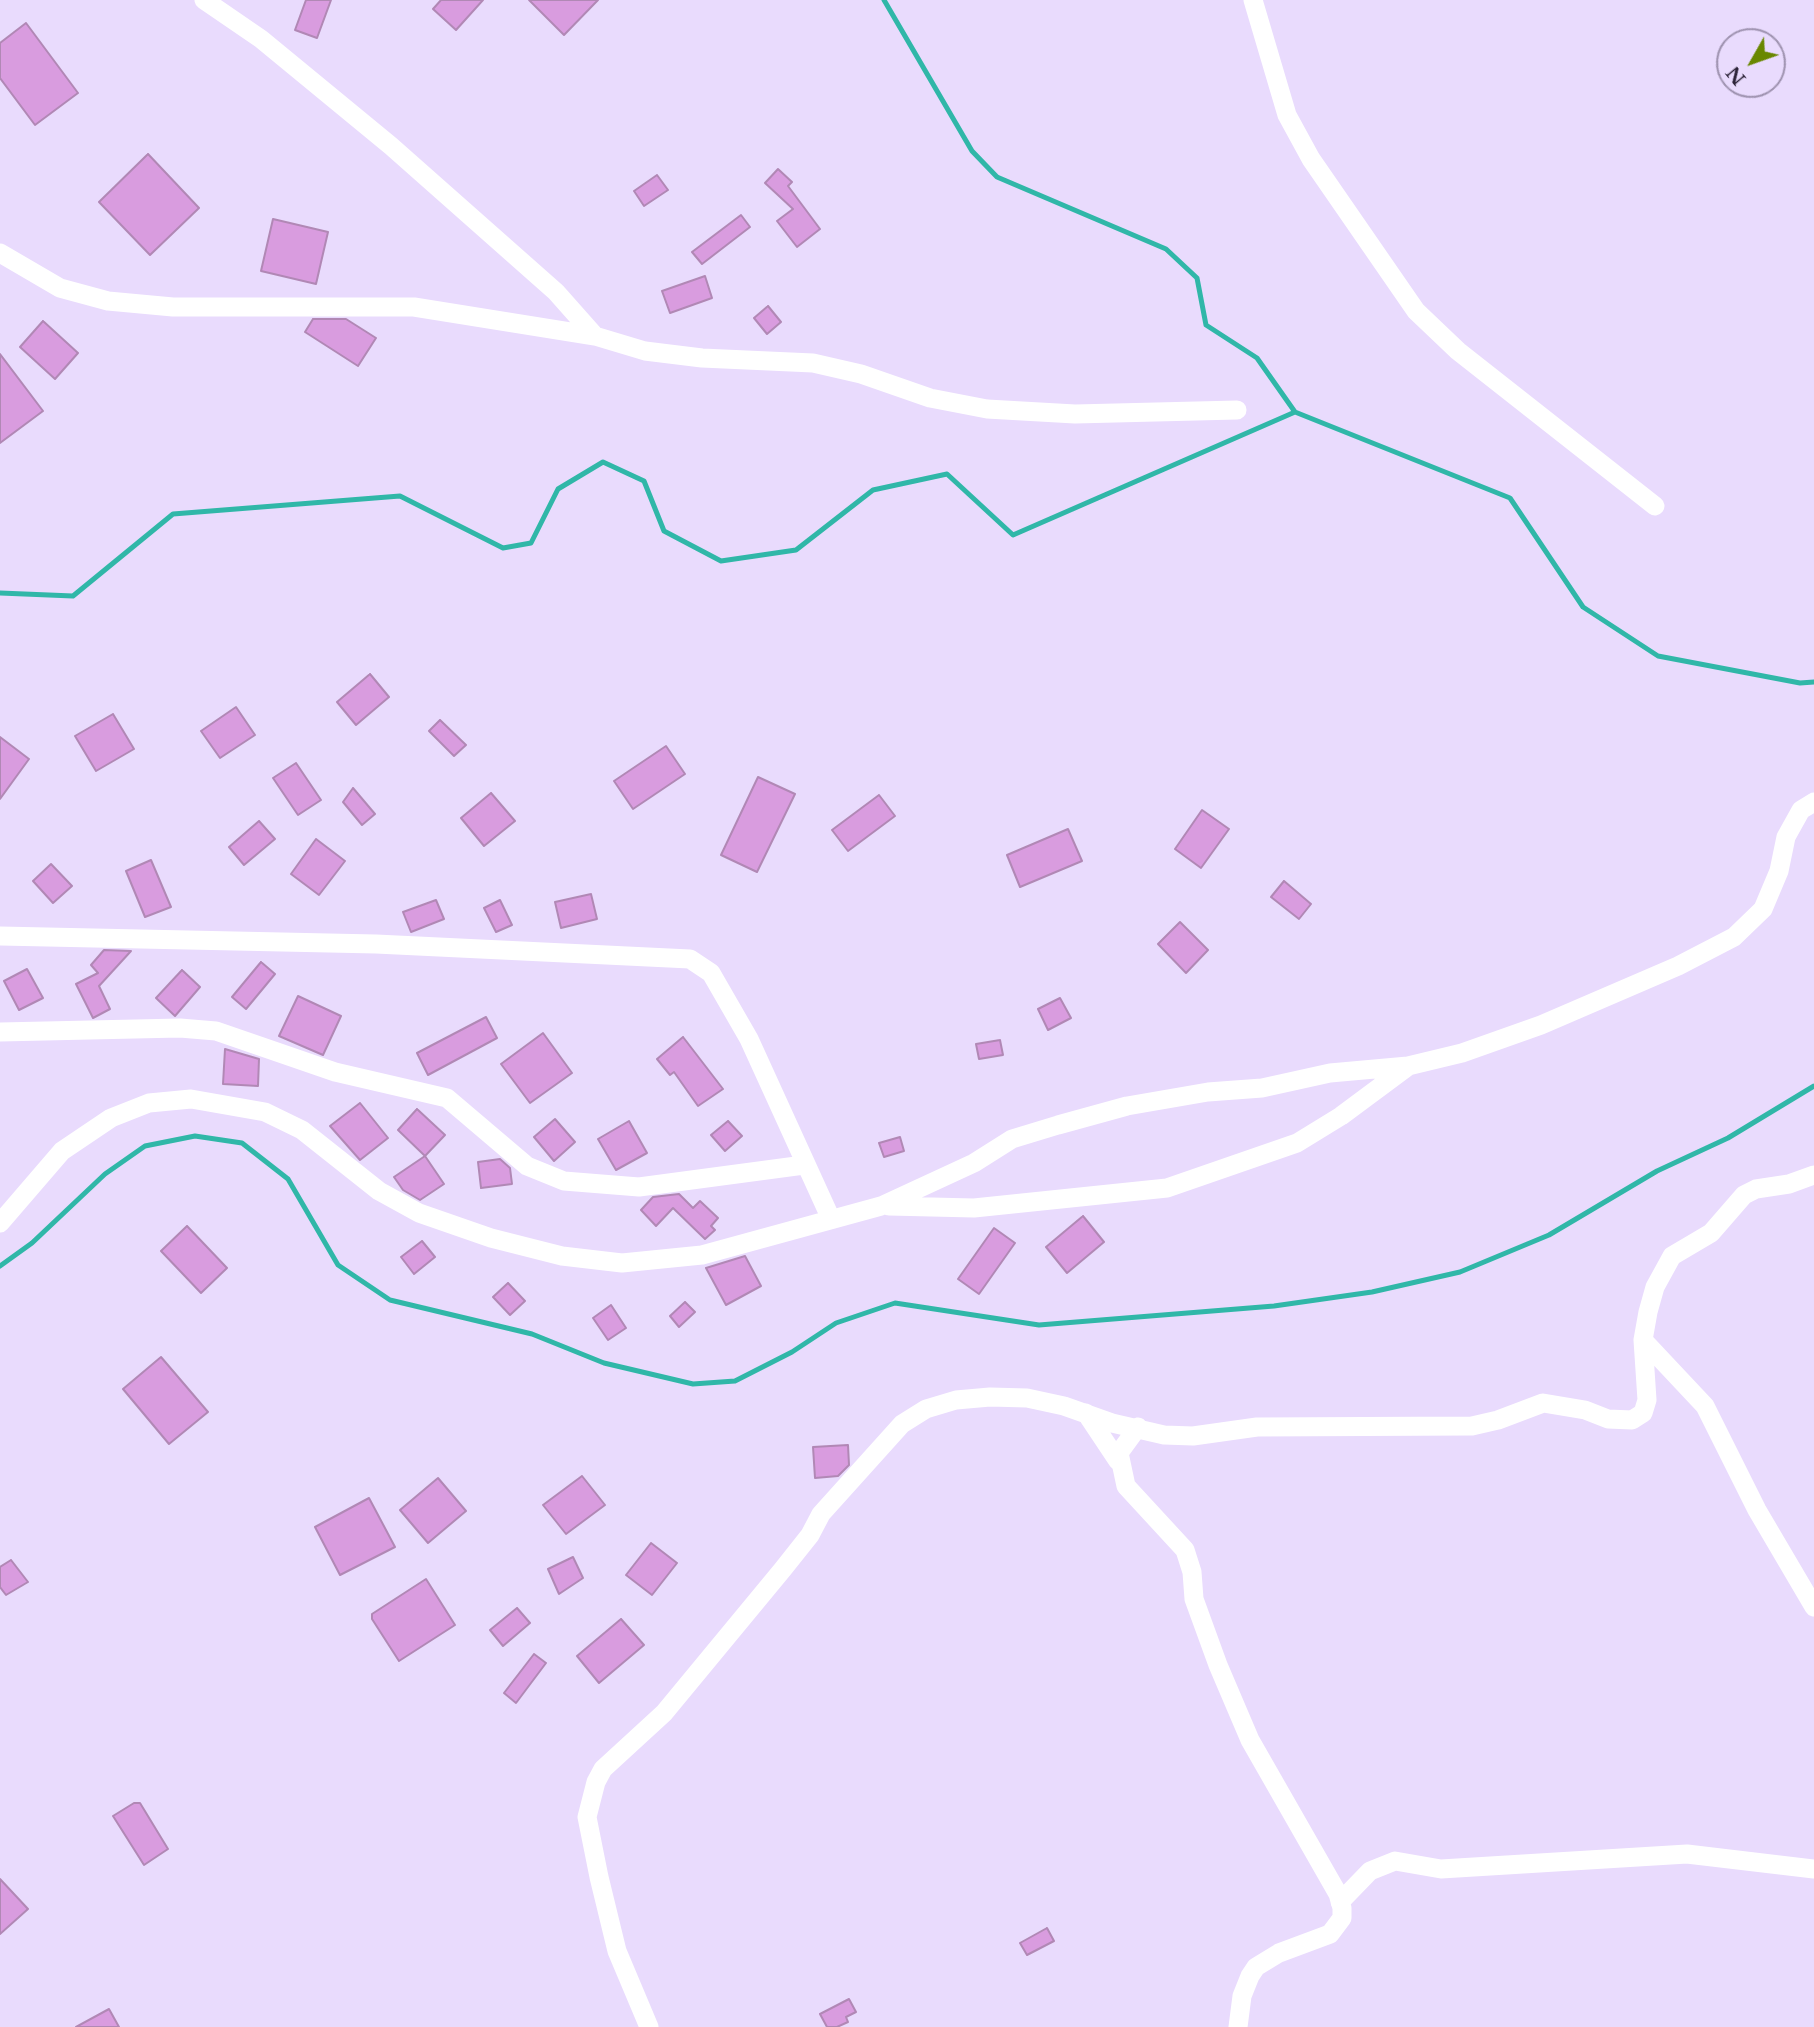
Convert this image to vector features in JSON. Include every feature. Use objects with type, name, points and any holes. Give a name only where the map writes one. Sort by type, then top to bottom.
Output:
[{"type":"street","points":[[204,0],[261,39],[391,146],[556,292],[595,336]]},
{"type":"street","points":[[1253,0],[1287,115],[1311,159],[1416,311],[1458,351],[1655,506]]},
{"type":"street","points":[[0,253],[60,288],[108,301],[173,307],[414,307],[595,336],[645,351],[702,358],[813,363],[861,374],[930,398],[987,408],[1075,414],[1237,410]]},
{"type":"street","points":[[0,1223],[62,1151],[111,1118],[149,1103],[191,1099],[265,1112],[302,1130],[379,1191],[419,1213],[491,1238],[562,1256],[622,1264],[702,1255],[881,1206],[974,1163],[1012,1139],[1115,1109],[1208,1092],[1262,1088],[1330,1073],[1408,1066],[1462,1053],[1541,1025],[1678,966],[1734,937],[1763,909],[1779,871],[1786,837],[1801,810],[1814,802]]},
{"type":"street","points":[[0,936],[376,944],[690,959],[711,972],[737,1017],[831,1219]]},
{"type":"street","points":[[0,1032],[180,1028],[216,1031],[335,1072],[447,1098],[527,1166],[564,1181],[639,1187],[804,1165]]},
{"type":"street","points":[[881,1206],[974,1208],[1167,1188],[1297,1143],[1341,1116],[1408,1066]]},
{"type":"street","points":[[649,2027],[617,1951],[587,1817],[592,1795],[603,1769],[664,1713],[810,1535],[821,1514],[902,1424],[926,1409],[956,1400],[990,1397],[1027,1398],[1164,1435],[1193,1436],[1256,1427],[1472,1426],[1498,1420],[1543,1403],[1585,1410],[1608,1419],[1632,1420],[1643,1413],[1647,1399],[1643,1340],[1655,1287],[1672,1256],[1711,1233],[1744,1195],[1756,1189],[1789,1184],[1814,1175]]},
{"type":"street","points":[[1643,1340],[1705,1406],[1758,1510],[1814,1607]]},
{"type":"street","points":[[1086,1413],[1118,1461],[1126,1486],[1185,1550],[1192,1572],[1194,1599],[1250,1740],[1340,1902],[1342,1918],[1330,1934],[1279,1953],[1256,1967],[1242,1996],[1238,2027]]},
{"type":"street","points":[[1118,1461],[1119,1453],[1138,1427]]},
{"type":"street","points":[[1340,1902],[1370,1871],[1395,1861],[1441,1870],[1687,1854],[1814,1869]]},
{"type":"building","points":[[306,0],[331,0],[317,38],[295,30]]},
{"type":"building","points":[[441,0],[483,0],[456,30],[433,9]]},
{"type":"building","points":[[529,0],[598,0],[564,35]]},
{"type":"building","points":[[26,23],[78,93],[35,125],[0,78],[0,43]]},
{"type":"building","points":[[148,154],[199,208],[150,255],[99,202]]},
{"type":"building","points":[[778,169],[792,182],[788,186],[820,229],[797,247],[777,221],[793,209],[765,183]]},
{"type":"building","points":[[657,175],[668,190],[644,206],[634,191]]},
{"type":"building","points":[[741,215],[750,227],[702,264],[692,252]]},
{"type":"building","points":[[273,219],[328,232],[316,284],[261,271]]},
{"type":"building","points":[[705,276],[712,298],[670,313],[662,291]]},
{"type":"building","points":[[768,306],[781,322],[767,334],[754,318]]},
{"type":"building","points":[[313,319],[346,319],[376,338],[358,366],[305,332]]},
{"type":"building","points":[[43,321],[78,353],[55,379],[20,347]]},
{"type":"building","points":[[0,354],[43,411],[0,443]]},
{"type":"building","points":[[370,674],[389,697],[356,725],[337,702]]},
{"type":"building","points":[[236,707],[255,735],[220,758],[201,731]]},
{"type":"building","points":[[113,714],[134,749],[96,771],[75,736]]},
{"type":"building","points":[[440,720],[466,745],[454,756],[429,731]]},
{"type":"building","points":[[0,737],[29,759],[0,799]]},
{"type":"building","points":[[666,746],[685,774],[633,809],[614,781]]},
{"type":"building","points":[[296,763],[321,800],[298,815],[273,778]]},
{"type":"building","points":[[758,777],[795,794],[757,872],[721,855]]},
{"type":"building","points":[[353,788],[375,814],[362,825],[343,802]]},
{"type":"building","points":[[491,793],[515,821],[484,846],[461,818]]},
{"type":"building","points":[[879,795],[895,816],[848,851],[832,830]]},
{"type":"building","points":[[1202,810],[1229,829],[1201,868],[1175,849]]},
{"type":"building","points":[[259,821],[275,839],[244,865],[229,847]]},
{"type":"building","points":[[1068,829],[1082,861],[1020,887],[1007,855]]},
{"type":"building","points":[[316,839],[345,861],[319,895],[291,874]]},
{"type":"building","points":[[151,860],[171,907],[145,917],[126,871]]},
{"type":"building","points":[[51,864],[72,886],[53,903],[33,881]]},
{"type":"building","points":[[1284,881],[1311,904],[1299,919],[1271,897]]},
{"type":"building","points":[[591,894],[597,919],[561,928],[555,902]]},
{"type":"building","points":[[436,900],[444,919],[411,932],[403,912]]},
{"type":"building","points":[[500,900],[512,925],[496,932],[484,908]]},
{"type":"building","points":[[1180,922],[1208,950],[1186,973],[1158,944]]},
{"type":"building","points":[[104,950],[131,951],[99,986],[110,1009],[93,1018],[76,984],[98,973],[91,965]]},
{"type":"building","points":[[261,962],[275,974],[246,1009],[232,997]]},
{"type":"building","points":[[27,969],[43,998],[19,1010],[4,981]]},
{"type":"building","points":[[182,970],[200,987],[175,1016],[156,998]]},
{"type":"building","points":[[298,996],[341,1016],[323,1055],[279,1036]]},
{"type":"building","points":[[1060,998],[1071,1018],[1048,1030],[1038,1009]]},
{"type":"building","points":[[486,1017],[497,1038],[428,1075],[417,1053]]},
{"type":"building","points":[[543,1033],[572,1073],[530,1103],[501,1064]]},
{"type":"building","points":[[683,1037],[723,1089],[698,1106],[674,1072],[670,1075],[657,1059]]},
{"type":"building","points":[[1000,1040],[1003,1055],[979,1059],[976,1044]]},
{"type":"building","points":[[225,1049],[259,1059],[258,1086],[223,1084]]},
{"type":"building","points":[[360,1103],[388,1138],[360,1160],[330,1126]]},
{"type":"building","points":[[417,1109],[445,1135],[425,1156],[398,1130]]},
{"type":"building","points":[[555,1119],[575,1142],[554,1161],[534,1137]]},
{"type":"building","points":[[629,1121],[647,1153],[616,1170],[598,1139]]},
{"type":"building","points":[[728,1121],[742,1136],[725,1151],[711,1135]]},
{"type":"building","points":[[900,1137],[904,1151],[884,1157],[879,1143]]},
{"type":"building","points":[[425,1156],[444,1184],[420,1200],[403,1190],[394,1177]]},
{"type":"building","points":[[500,1159],[510,1168],[512,1184],[481,1188],[478,1162]]},
{"type":"building","points":[[679,1194],[693,1208],[700,1201],[718,1218],[711,1226],[715,1230],[705,1239],[673,1208],[656,1226],[641,1210],[653,1197]]},
{"type":"building","points":[[1083,1216],[1104,1242],[1067,1273],[1046,1247]]},
{"type":"building","points":[[187,1226],[227,1268],[201,1293],[161,1251]]},
{"type":"building","points":[[994,1228],[1015,1243],[979,1294],[958,1279]]},
{"type":"building","points":[[422,1241],[435,1257],[414,1274],[401,1257]]},
{"type":"building","points":[[745,1256],[761,1286],[726,1305],[706,1268]]},
{"type":"building","points":[[508,1283],[525,1301],[510,1315],[493,1297]]},
{"type":"building","points":[[685,1302],[695,1312],[679,1327],[670,1316]]},
{"type":"building","points":[[611,1305],[626,1328],[608,1340],[593,1318]]},
{"type":"building","points":[[161,1357],[208,1412],[169,1444],[123,1389]]},
{"type":"building","points":[[848,1445],[849,1465],[838,1476],[815,1478],[813,1447]]},
{"type":"building","points":[[582,1476],[605,1505],[566,1534],[543,1505]]},
{"type":"building","points":[[438,1478],[466,1511],[428,1543],[400,1510]]},
{"type":"building","points":[[369,1498],[395,1547],[340,1575],[315,1527]]},
{"type":"building","points":[[651,1543],[677,1563],[652,1595],[626,1575]]},
{"type":"building","points":[[573,1557],[583,1578],[559,1594],[548,1569]]},
{"type":"building","points":[[11,1560],[28,1582],[6,1595],[0,1587],[0,1567]]},
{"type":"building","points":[[426,1579],[455,1625],[399,1661],[372,1619],[372,1614]]},
{"type":"building","points":[[517,1608],[530,1623],[503,1646],[490,1630]]},
{"type":"building","points":[[621,1619],[644,1645],[599,1683],[577,1656]]},
{"type":"building","points":[[534,1654],[546,1663],[516,1703],[504,1693]]},
{"type":"building","points":[[134,1803],[140,1803],[168,1849],[144,1865],[113,1816]]},
{"type":"building","points":[[0,1879],[28,1909],[0,1934]]},
{"type":"building","points":[[1047,1928],[1054,1941],[1027,1955],[1020,1943]]},
{"type":"building","points":[[849,1999],[856,2012],[846,2017],[848,2022],[837,2027],[827,2027],[820,2014]]},
{"type":"building","points":[[109,2009],[119,2027],[76,2027]]},
{"type":"waterway","points":[[884,0],[972,151],[997,177],[1166,249],[1197,278],[1206,325],[1257,358],[1295,412]]},
{"type":"waterway","points":[[0,593],[73,596],[173,514],[400,496],[503,548],[531,543],[558,489],[603,462],[644,481],[664,531],[721,561],[796,550],[873,490],[947,474],[1013,535],[1295,412],[1510,498],[1583,607],[1658,656],[1800,683],[1814,682]]},
{"type":"waterway","points":[[0,1266],[32,1243],[105,1174],[145,1146],[195,1136],[242,1143],[288,1179],[338,1265],[390,1300],[532,1334],[604,1363],[693,1384],[735,1381],[792,1352],[836,1323],[895,1303],[1039,1325],[1274,1306],[1372,1292],[1460,1272],[1549,1235],[1657,1171],[1728,1138],[1814,1086]]}]
